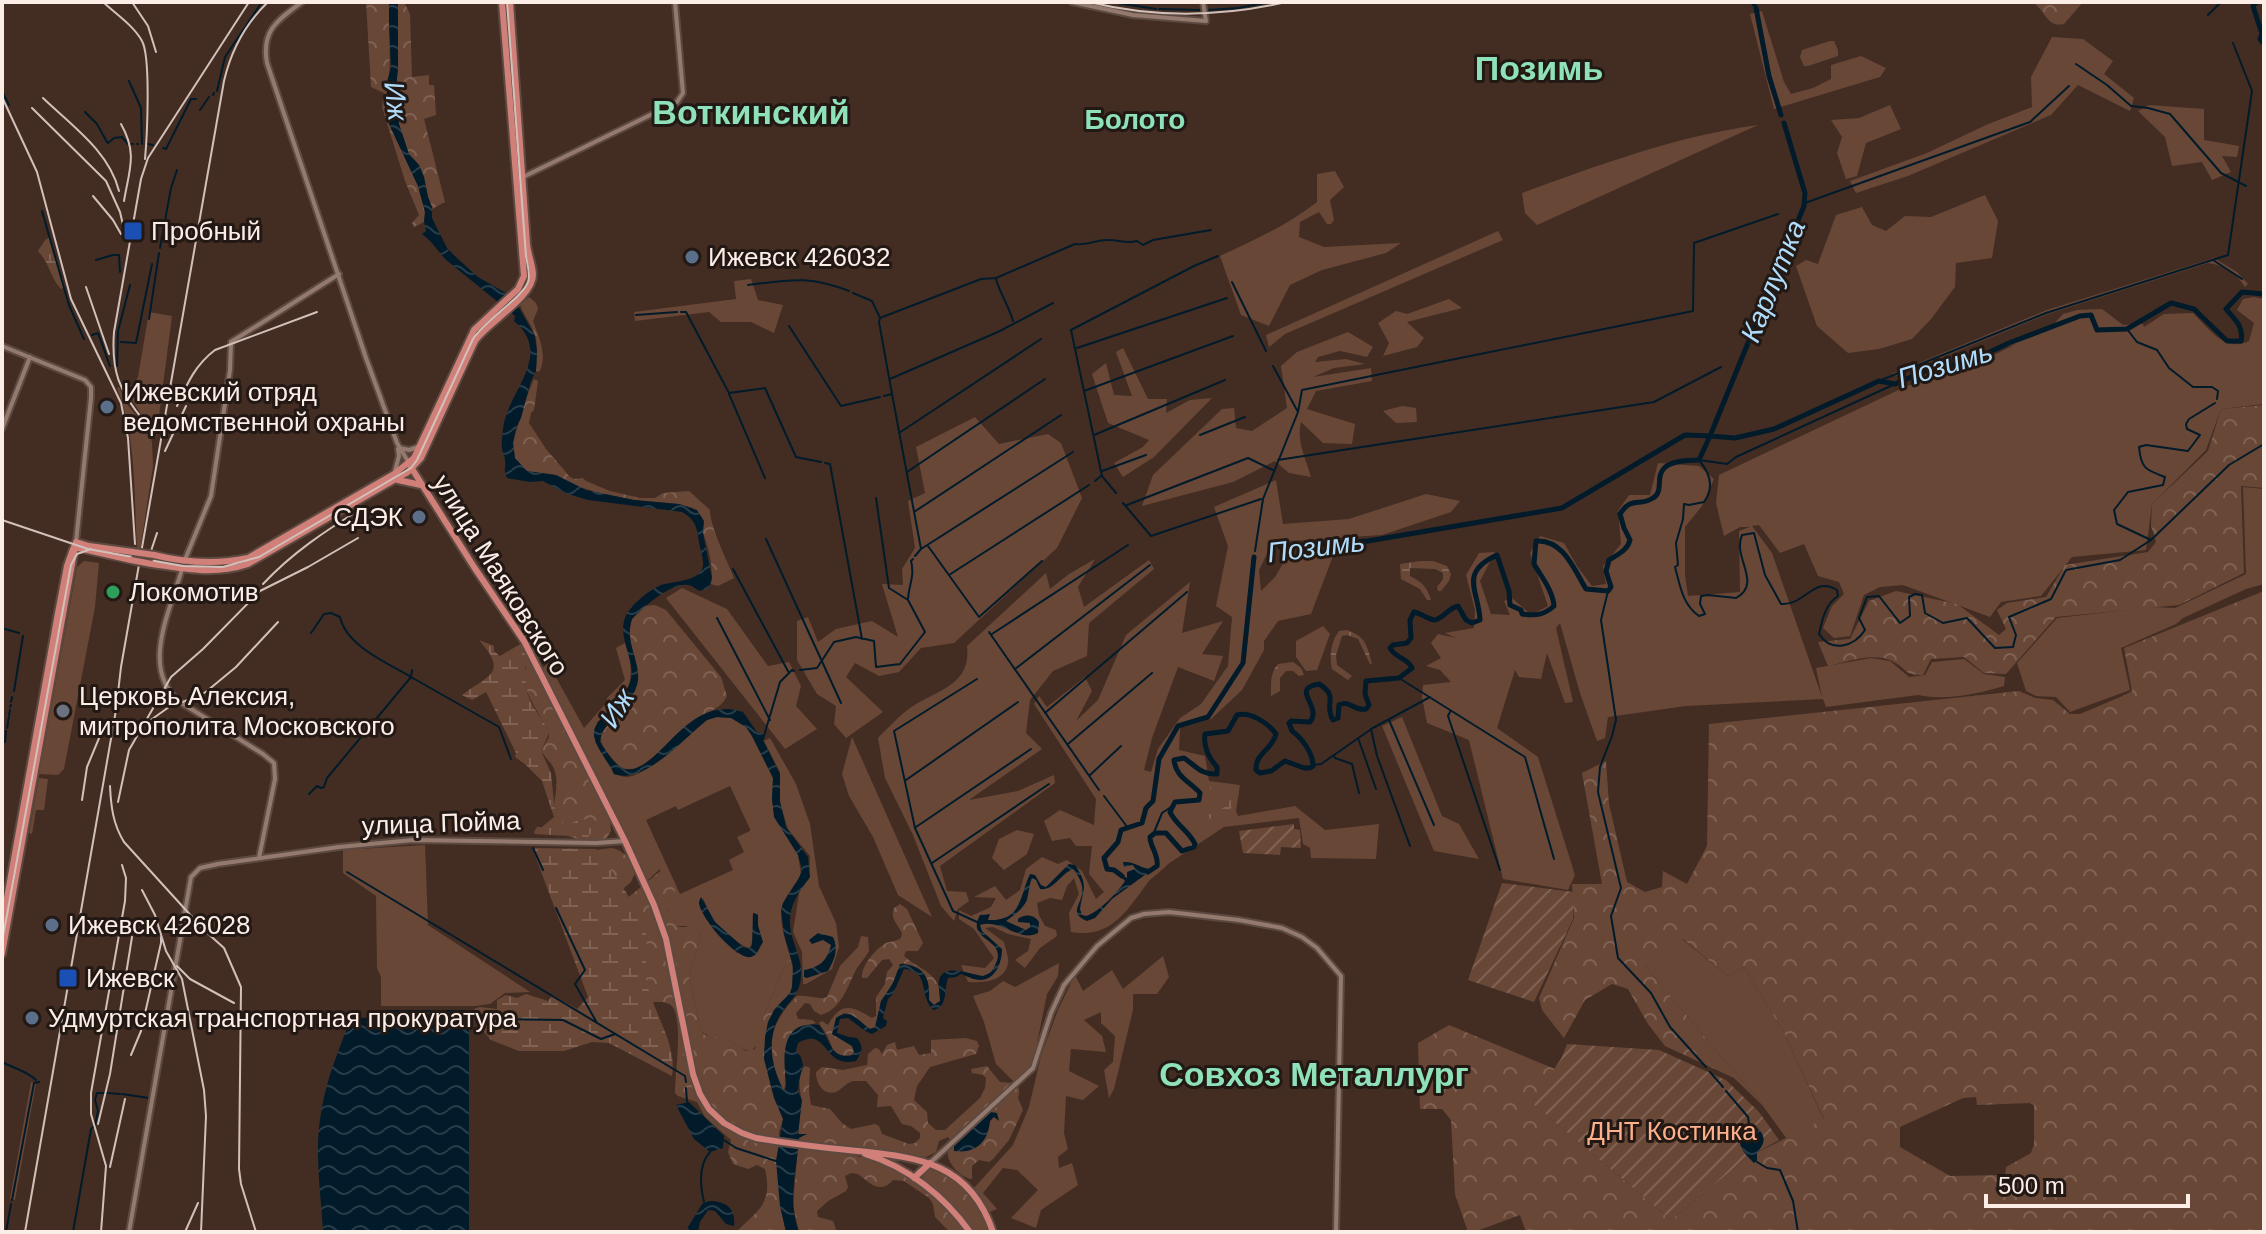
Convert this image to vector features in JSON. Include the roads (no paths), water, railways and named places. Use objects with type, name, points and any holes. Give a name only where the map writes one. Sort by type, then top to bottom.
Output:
[{"type":"main road","points":[[395,477],[421,485],[421,458],[475,341],[494,316],[520,292],[528,290],[533,279],[519,179],[502,2]]},
{"type":"main road","points":[[510,2],[519,179]]},
{"type":"main road","points":[[411,466],[468,340],[479,324],[494,316]]},
{"type":"main road","points":[[2,926],[75,546],[215,571],[248,564],[395,477],[421,458]]},
{"type":"main road","name":"улица Маяковского","points":[[411,466],[524,641],[625,841],[666,939],[693,1074],[709,1109],[733,1129],[749,1136],[842,1149]]},
{"type":"main road","points":[[2,954],[32,774]]},
{"type":"main road","points":[[842,1149],[910,1157],[948,1172],[978,1200],[992,1230]]},
{"type":"main road","points":[[842,1149],[871,1156],[914,1178],[945,1201],[970,1232]]},
{"type":"main road","points":[[914,1178],[930,1163]]},
{"type":"street","name":"улица Маяковского","points":[[302,2],[272,27],[266,57],[398,446],[411,466]]},
{"type":"street","points":[[519,179],[677,102],[683,93],[675,2]]},
{"type":"street","points":[[1072,2],[1133,15],[1206,21],[1203,2]]},
{"type":"street","points":[[259,858],[275,779],[274,763],[171,694],[166,684],[160,648],[169,607],[211,496],[230,370],[231,342],[339,274]]},
{"type":"street","points":[[2,346],[85,380],[91,387],[75,546]]},
{"type":"street","points":[[2,429],[30,357]]},
{"type":"street","points":[[395,477],[398,446],[409,450],[420,447]]},
{"type":"street","name":"улица Пойма","points":[[129,1232],[194,872],[205,867],[259,858],[413,840],[625,841]]},
{"type":"street","points":[[930,1163],[1035,1066],[1051,1013],[1068,979],[1122,923],[1139,915],[1169,912],[1235,919],[1282,928],[1302,937],[1317,948],[1341,976],[1336,1232]]},
{"type":"water","name":"Иж","points":[[389,2],[398,2],[396,88],[399,124],[409,154],[424,177],[432,218],[447,248],[458,259],[478,277],[513,297],[535,336],[536,371],[516,428],[513,443],[515,458],[527,471],[556,475],[586,490],[634,500],[679,504],[697,510],[704,521],[703,533],[712,578],[709,588],[699,591],[688,585],[674,587],[650,602],[632,619],[630,637],[638,671],[636,688],[606,727],[600,742],[614,762],[625,769],[637,768],[649,760],[689,723],[705,713],[723,709],[743,712],[757,732],[763,734],[780,774],[780,801],[786,827],[808,857],[810,877],[794,901],[790,917],[801,968],[799,986],[779,1018],[772,1038],[775,1071],[784,1091],[786,1044],[790,1035],[806,1025],[819,1025],[835,1051],[845,1056],[853,1055],[852,1046],[832,1034],[836,1018],[846,1014],[870,1029],[875,1027],[881,1001],[893,983],[900,964],[915,967],[924,974],[929,1000],[934,1005],[940,1001],[939,980],[946,972],[983,976],[991,971],[998,955],[978,930],[980,915],[990,914],[988,920],[1014,912],[1030,874],[1046,887],[1069,864],[1075,865],[1084,883],[1080,909],[1086,916],[1102,906],[1125,881],[1118,873],[1127,878],[1127,872],[1135,869],[1133,865],[1124,867],[1123,862],[1153,869],[1112,899],[1095,918],[1087,921],[1077,912],[1082,887],[1073,869],[1045,889],[1040,889],[1032,878],[1027,900],[1006,921],[1026,930],[1030,923],[1018,922],[1018,919],[1032,916],[1039,922],[1038,933],[1024,935],[995,925],[980,925],[982,931],[1002,949],[999,965],[990,977],[978,980],[961,974],[948,978],[943,1002],[933,1010],[918,974],[904,969],[888,999],[883,1018],[887,1021],[886,1026],[872,1034],[848,1018],[840,1019],[837,1033],[857,1038],[861,1044],[856,1061],[837,1059],[815,1039],[798,1043],[796,1051],[803,1065],[798,1091],[802,1100],[798,1134],[807,1134],[799,1138],[794,1185],[795,1220],[799,1232],[786,1232],[780,1206],[776,1161],[783,1119],[764,1059],[768,1022],[792,987],[793,966],[781,910],[802,870],[798,855],[774,817],[773,778],[746,727],[731,718],[707,720],[664,758],[638,773],[626,776],[614,774],[594,736],[596,726],[630,683],[632,674],[624,638],[624,620],[634,604],[656,587],[692,578],[701,571],[703,560],[696,528],[682,512],[588,500],[565,493],[543,481],[507,478],[502,446],[504,425],[526,372],[530,346],[525,333],[514,321],[515,316],[445,259],[422,234],[426,231],[425,212],[418,186],[389,124]]},
{"type":"water","points":[[701,897],[715,922],[743,947],[752,946],[753,913],[758,914],[763,942],[755,955],[744,956],[728,945],[705,918],[699,903]]},
{"type":"water","points":[[818,933],[833,937],[835,955],[828,971],[807,978],[804,977],[804,970],[822,962],[831,945],[823,940],[812,944],[809,940]]},
{"type":"water","points":[[411,1017],[469,1021],[469,1232],[323,1232],[319,1128],[323,1101],[351,1018]]},
{"type":"water","points":[[689,1102],[724,1136],[723,1148],[710,1152],[694,1139],[676,1105]]},
{"type":"water","points":[[991,1112],[997,1113],[999,1121],[994,1117],[990,1121],[984,1141],[969,1151],[954,1151],[954,1146]]},
{"type":"water","points":[[1744,1127],[1756,1127],[1763,1137],[1754,1163],[1741,1147]]},
{"type":"water","points":[[709,1201],[729,1207],[734,1226],[726,1224],[715,1211],[708,1210],[698,1232],[685,1232],[702,1204]]},
{"type":"waterway","points":[[217,91],[225,57],[262,2]]},
{"type":"waterway","points":[[1110,2],[1156,9]]},
{"type":"waterway","points":[[1208,10],[1270,2]]},
{"type":"waterway","points":[[2208,15],[2221,2]]},
{"type":"waterway","name":"Позимь","points":[[2257,2],[2253,6],[2262,34],[2260,39],[2264,44]]},
{"type":"waterway","name":"Карлутка","points":[[1756,8],[1769,76],[1781,115]]},
{"type":"waterway","points":[[1159,9],[1201,10]]},
{"type":"waterway","points":[[1879,381],[2046,313],[2228,255],[2252,91],[2233,43]]},
{"type":"waterway","points":[[2076,64],[2131,106],[2170,114],[2221,173],[2246,186]]},
{"type":"waterway","points":[[129,81],[141,108],[142,144]]},
{"type":"waterway","points":[[1805,203],[2030,122],[2069,86]]},
{"type":"waterway","points":[[2,91],[9,105]]},
{"type":"waterway","points":[[200,110],[209,97]]},
{"type":"waterway","points":[[163,148],[166,149],[191,99],[196,99]]},
{"type":"waterway","points":[[85,112],[97,124],[108,143],[122,137],[128,144]]},
{"type":"waterway","name":"Позимь","points":[[1280,547],[1368,541],[1562,508],[1685,435],[1710,436],[1804,206],[1805,193],[1784,123]]},
{"type":"waterway","points":[[148,144],[153,145]]},
{"type":"waterway","points":[[160,248],[177,170]]},
{"type":"waterway","points":[[42,211],[69,305],[84,339]]},
{"type":"waterway","points":[[1298,412],[1302,390],[1693,311],[1694,243],[1778,214]]},
{"type":"waterway","points":[[880,318],[981,279],[996,278],[1075,244],[1109,240],[1137,241],[1143,245],[1153,240],[1211,230]]},
{"type":"waterway","points":[[149,319],[159,253]]},
{"type":"waterway","points":[[96,260],[119,255],[120,272]]},
{"type":"waterway","points":[[1116,493],[1102,476],[1071,330],[1218,256]]},
{"type":"waterway","points":[[2213,260],[2242,279]]},
{"type":"waterway","points":[[121,342],[136,343],[152,264]]},
{"type":"waterway","points":[[996,279],[1013,321]]},
{"type":"waterway","points":[[748,285],[788,280],[810,281],[849,291]]},
{"type":"waterway","points":[[1232,282],[1266,351]]},
{"type":"waterway","points":[[117,366],[118,331],[130,285]]},
{"type":"waterway","name":"Позимь","points":[[1148,872],[1157,866],[1150,837],[1155,833],[1166,833],[1182,851],[1194,847],[1192,839],[1170,812],[1175,802],[1199,800],[1200,793],[1180,775],[1174,760],[1184,758],[1203,771],[1217,774],[1217,767],[1206,748],[1205,734],[1228,731],[1237,715],[1253,716],[1276,734],[1258,759],[1256,770],[1260,773],[1271,771],[1285,761],[1310,768],[1313,761],[1309,751],[1289,723],[1310,722],[1313,710],[1306,694],[1311,686],[1319,684],[1329,693],[1333,720],[1338,718],[1339,705],[1349,704],[1366,709],[1369,705],[1365,694],[1366,681],[1399,678],[1412,668],[1390,648],[1407,643],[1411,638],[1410,620],[1414,612],[1434,620],[1458,606],[1466,620],[1472,623],[1480,620],[1474,576],[1485,562],[1497,555],[1509,591],[1510,605],[1521,610],[1522,614],[1536,615],[1547,611],[1554,606],[1549,589],[1534,564],[1536,541],[1561,550],[1586,589],[1608,591],[1611,587],[1606,571],[1609,560],[1624,550],[1630,540],[1620,514],[1632,503],[1653,498],[1659,488],[1663,469],[1681,461],[1699,460],[1710,436],[1735,438],[1774,429],[1879,381],[1895,384],[1925,371],[1968,362],[2080,316],[2091,315],[2097,330],[2127,329],[2171,303],[2194,309],[2227,341],[2241,341],[2240,327],[2226,309],[2242,292],[2264,294]]},
{"type":"waterway","points":[[853,293],[872,301],[880,318],[892,394]]},
{"type":"waterway","points":[[1077,348],[1227,298]]},
{"type":"waterway","points":[[890,379],[1000,331],[1053,303]]},
{"type":"waterway","points":[[636,315],[677,312]]},
{"type":"waterway","points":[[681,312],[686,312],[729,393],[765,388],[796,457],[821,462]]},
{"type":"waterway","points":[[789,326],[841,406],[880,397]]},
{"type":"waterway","name":"Позимь","points":[[2127,329],[2137,342],[2157,350],[2169,368],[2193,387],[2212,387],[2218,391],[2217,399]]},
{"type":"waterway","points":[[92,335],[98,333],[110,366]]},
{"type":"waterway","points":[[1084,391],[1233,336]]},
{"type":"waterway","points":[[899,433],[1041,339]]},
{"type":"waterway","points":[[1255,551],[1263,499],[1298,412],[1273,366]]},
{"type":"waterway","points":[[1278,460],[1654,402],[1721,367]]},
{"type":"waterway","points":[[907,472],[1045,379]]},
{"type":"waterway","points":[[1094,435],[1225,380]]},
{"type":"waterway","points":[[1699,460],[1727,464],[1736,457],[1895,384]]},
{"type":"waterway","points":[[729,394],[765,478]]},
{"type":"waterway","points":[[884,396],[892,394],[921,549]]},
{"type":"waterway","name":"Позимь","points":[[2151,540],[2117,524],[2114,510],[2128,492],[2163,485],[2165,477],[2146,468],[2139,447],[2146,445],[2188,451],[2200,435],[2187,429],[2186,424],[2215,403]]},
{"type":"waterway","points":[[914,512],[1061,415]]},
{"type":"waterway","points":[[1200,435],[1245,417]]},
{"type":"waterway","name":"Позимь","points":[[1699,460],[1708,475],[1709,491],[1704,502],[1684,504],[1676,543],[1678,565],[1675,567],[1685,600],[1699,616],[1705,614],[1700,604],[1701,596],[1736,598],[1744,592],[1747,578],[1740,544],[1742,535],[1754,533],[1765,575],[1781,604],[1797,601],[1822,586],[1837,590],[1838,596],[1828,607],[1819,634],[1830,644],[1849,644],[1865,630],[1859,618],[1867,597],[1879,596],[1900,623],[1910,616],[1909,597],[1915,594],[1922,595],[1925,613],[1943,623],[1967,618],[1995,648],[2013,647],[2016,635],[2009,617],[2051,599],[2066,570],[2120,560],[2151,540],[2229,465],[2264,444]]},
{"type":"waterway","points":[[915,556],[921,549],[1073,452]]},
{"type":"waterway","points":[[1102,471],[1146,455]]},
{"type":"waterway","points":[[1127,505],[1248,458],[1273,470]]},
{"type":"waterway","points":[[825,463],[830,464],[862,639]]},
{"type":"waterway","points":[[1095,481],[1101,476]]},
{"type":"waterway","points":[[949,575],[1089,485]]},
{"type":"waterway","points":[[800,670],[817,668],[834,642],[856,637],[874,641],[876,667],[900,664],[925,632],[908,600],[889,588],[876,498]]},
{"type":"waterway","points":[[1123,503],[1151,536],[1261,499]]},
{"type":"waterway","points":[[766,539],[841,703]]},
{"type":"waterway","points":[[992,634],[1128,545]]},
{"type":"waterway","points":[[928,546],[979,617],[1042,561]]},
{"type":"waterway","name":"Позимь","points":[[1122,876],[1107,869],[1104,858],[1118,842],[1121,830],[1142,823],[1146,808],[1153,801],[1159,759],[1178,726],[1208,717],[1243,663],[1254,557]]},
{"type":"waterway","points":[[908,599],[913,559]]},
{"type":"waterway","points":[[1015,669],[1150,565]]},
{"type":"waterway","points":[[733,569],[789,673]]},
{"type":"waterway","points":[[1608,591],[1601,620],[1616,720],[1600,767],[1598,792],[1621,888],[1611,916],[1618,958],[1651,993],[1670,1027],[1706,1067]]},
{"type":"waterway","points":[[1045,713],[1187,592]]},
{"type":"waterway","points":[[311,633],[324,614],[331,613],[340,617],[350,637],[369,653],[411,677],[412,670]]},
{"type":"waterway","points":[[717,618],[770,720]]},
{"type":"waterway","points":[[2,628],[19,633]]},
{"type":"waterway","points":[[989,632],[1099,790]]},
{"type":"waterway","points":[[14,691],[23,636]]},
{"type":"waterway","points":[[763,739],[780,682],[794,671]]},
{"type":"waterway","points":[[1068,744],[1152,673]]},
{"type":"waterway","points":[[309,794],[317,786],[324,787],[327,778],[411,677],[499,727],[511,759]]},
{"type":"waterway","points":[[1399,678],[1525,757],[1554,859]]},
{"type":"waterway","points":[[977,679],[894,731],[915,828],[953,911],[977,922]]},
{"type":"waterway","points":[[11,702],[12,697]]},
{"type":"waterway","points":[[1410,846],[1377,756],[1371,729],[1430,697]]},
{"type":"waterway","points":[[906,780],[1018,702]]},
{"type":"waterway","points":[[9,715],[10,710]]},
{"type":"waterway","points":[[1450,712],[1448,716],[1500,870]]},
{"type":"waterway","points":[[8,721],[9,717]]},
{"type":"waterway","points":[[1389,720],[1434,825]]},
{"type":"waterway","points":[[7,728],[8,723]]},
{"type":"waterway","points":[[1313,765],[1321,764],[1370,730]]},
{"type":"waterway","points":[[5,742],[6,731]]},
{"type":"waterway","points":[[1358,738],[1376,789]]},
{"type":"waterway","points":[[1090,775],[1121,746]]},
{"type":"waterway","points":[[916,827],[1031,749]]},
{"type":"waterway","points":[[1334,756],[1352,764],[1359,793]]},
{"type":"waterway","points":[[932,863],[1049,784]]},
{"type":"waterway","points":[[1104,796],[1128,828]]},
{"type":"waterway","points":[[1153,835],[1162,813],[1171,807]]},
{"type":"waterway","points":[[533,848],[543,870]]},
{"type":"waterway","points":[[347,872],[685,1076],[686,1082]]},
{"type":"waterway","points":[[556,908],[585,970],[575,984],[597,1023]]},
{"type":"waterway","points":[[384,1011],[467,1011],[492,1019],[563,1020],[601,1039],[615,1034]]},
{"type":"waterway","points":[[2,1062],[36,1080]]},
{"type":"waterway","points":[[1710,1072],[1723,1087]]},
{"type":"waterway","points":[[12,1200],[34,1083],[39,1082]]},
{"type":"waterway","points":[[686,1088],[687,1102]]},
{"type":"waterway","points":[[1726,1091],[1748,1117],[1749,1124]]},
{"type":"waterway","points":[[95,1125],[98,1111],[95,1100],[97,1093],[104,1093]]},
{"type":"waterway","points":[[107,1093],[120,1094]]},
{"type":"waterway","points":[[122,1094],[149,1098]]},
{"type":"waterway","points":[[73,1232],[93,1127]]},
{"type":"waterway","points":[[724,1140],[736,1148],[776,1161]]},
{"type":"waterway","points":[[704,1202],[702,1169],[710,1152]]},
{"type":"waterway","points":[[1757,1162],[1780,1170],[1793,1201],[1798,1232]]},
{"type":"waterway","points":[[6,1232],[11,1204]]},
{"type":"tram line","points":[[2,520],[88,549],[183,566],[223,567],[259,557],[411,468],[473,339],[519,295],[529,279],[507,2]]},
{"type":"tram line","points":[[2,942],[71,565],[77,554],[91,549]]},
{"type":"railway","points":[[103,2],[134,30],[145,50],[148,98],[145,159]]},
{"type":"railway","points":[[132,2],[148,26],[156,52]]},
{"type":"railway","points":[[144,421],[118,380],[113,346],[141,179],[148,158],[249,2]]},
{"type":"railway","points":[[25,1232],[224,81],[240,38],[268,2]]},
{"type":"railway","points":[[1089,2],[1138,11],[1188,14],[1237,11],[1286,2]]},
{"type":"railway","points":[[2,97],[37,172],[71,299],[121,403],[128,438],[135,544]]},
{"type":"railway","points":[[43,98],[98,151],[119,191]]},
{"type":"railway","points":[[32,108],[106,181],[120,212],[126,238]]},
{"type":"railway","points":[[121,124],[131,153],[124,201]]},
{"type":"railway","points":[[93,196],[121,234]]},
{"type":"railway","points":[[86,287],[109,354]]},
{"type":"railway","points":[[177,406],[197,369],[215,350],[317,312]]},
{"type":"railway","points":[[165,451],[186,406]]},
{"type":"railway","points":[[263,584],[309,543],[361,509]]},
{"type":"railway","points":[[148,560],[157,533]]},
{"type":"railway","points":[[118,802],[129,750],[171,677],[260,591],[358,538]]},
{"type":"railway","points":[[148,722],[169,707],[207,691],[236,667],[278,622]]},
{"type":"railway","points":[[82,800],[87,767],[107,719]]},
{"type":"railway","points":[[110,786],[113,815],[124,842],[224,948],[241,987],[239,1169],[256,1232]]},
{"type":"railway","points":[[101,1232],[106,1166],[91,1114],[91,1093],[125,901],[126,878],[122,865]]},
{"type":"railway","points":[[142,890],[155,915],[166,951],[182,979],[204,1090],[206,1116],[201,1232]]},
{"type":"railway","points":[[98,1124],[110,1074],[132,937]]},
{"type":"railway","points":[[131,1055],[141,1031],[161,937]]},
{"type":"railway","points":[[177,966],[190,979],[234,1003]]},
{"type":"railway","points":[[110,1167],[125,1099]]},
{"type":"railway","points":[[185,1232],[198,1203]]},
{"type":"place","name":"Пробный","points":[[133,231]]},
{"type":"place","name":"Ижевск 426032","points":[[692,257]]},
{"type":"place","name":"Ижевский отряд ведомственной охраны","points":[[107,407]]},
{"type":"place","name":"СДЭК","points":[[419,517]]},
{"type":"place","name":"Локомотив","points":[[113,592]]},
{"type":"place","name":"Церковь Алексия, митрополита Московского","points":[[63,711]]},
{"type":"place","name":"Ижевск 426028","points":[[52,925]]},
{"type":"place","name":"Ижевск","points":[[68,978]]},
{"type":"place","name":"Удмуртская транспортная прокуратура","points":[[32,1018]]},
{"type":"district","name":"Позимь","points":[[1539,68]]},
{"type":"district","name":"Воткинский","points":[[751,112]]},
{"type":"district","name":"Болото","points":[[1135,119]]},
{"type":"district","name":"Совхоз Металлург","points":[[1314,1074]]},
{"type":"park label","name":"ДНТ Костинка","points":[[1672,1131]]}]
